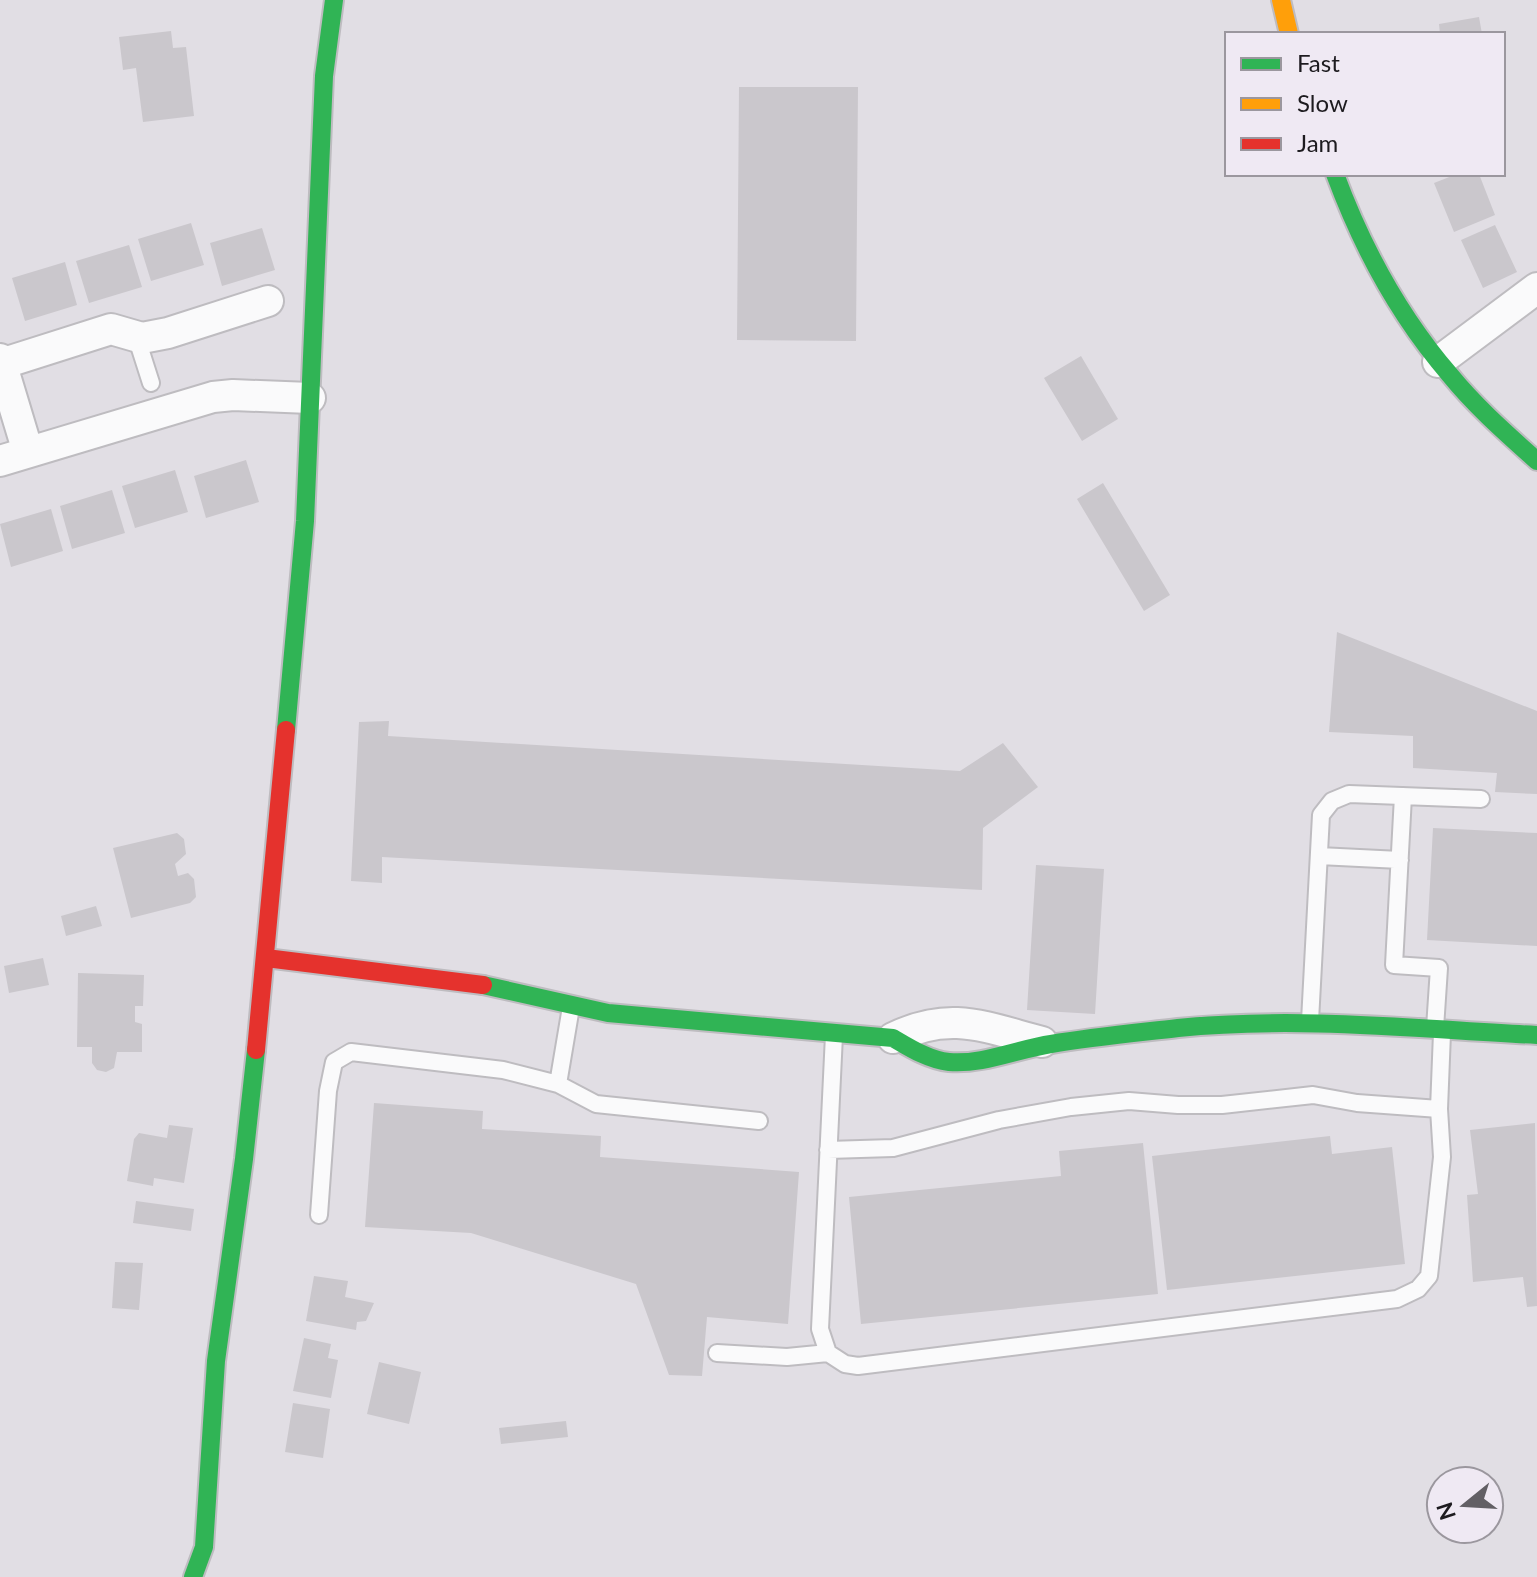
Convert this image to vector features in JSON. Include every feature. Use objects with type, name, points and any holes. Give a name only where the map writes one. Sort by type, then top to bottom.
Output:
[{"type":"main road","points":[[193,1577],[204,1547],[216,1361],[244,1159],[266,958],[305,521],[324,76],[334,0]]},
{"type":"main road","points":[[1281,0],[1289,32]]},
{"type":"main road","points":[[1336,176],[1386,285],[1438,362],[1488,417],[1537,461]]},
{"type":"main road","points":[[266,958],[472,983],[608,1013],[893,1038]]},
{"type":"main road","points":[[1049,1044],[1180,1028],[1310,1023],[1537,1035]]},
{"type":"main road","points":[[204,1547],[212,1577]]},
{"type":"street","points":[[1438,362],[1537,288]]},
{"type":"street","points":[[268,301],[168,333],[142,338],[111,329],[1,361],[14,457],[213,397],[310,398]]},
{"type":"street","points":[[893,1038],[926,1024],[949,1022],[976,1024],[1049,1044]]},
{"type":"lane","points":[[136,336],[151,383]]},
{"type":"lane","points":[[1310,1023],[1321,815],[1332,801],[1349,794],[1481,799]]},
{"type":"lane","points":[[717,1353],[787,1357],[828,1353],[845,1364],[858,1366],[1397,1299],[1418,1289],[1429,1276],[1442,1157],[1439,968],[1394,965],[1403,796]]},
{"type":"lane","points":[[1319,856],[1400,860]]},
{"type":"lane","points":[[558,1084],[571,1004]]},
{"type":"lane","points":[[828,1353],[820,1329],[834,1033]]},
{"type":"lane","points":[[319,1215],[328,1091],[334,1062],[351,1052],[503,1070],[558,1084],[596,1104],[759,1121]]},
{"type":"lane","points":[[828,1150],[893,1148],[999,1120],[1071,1107],[1129,1101],[1222,1105],[1313,1095],[1357,1103],[1439,1109]]},
{"type":"building","points":[[1479,17],[1482,32],[1440,32],[1439,24]]},
{"type":"building","points":[[171,31],[173,48],[186,47],[194,116],[143,122],[136,68],[123,70],[119,37]]},
{"type":"building","points":[[739,87],[858,87],[856,341],[737,340]]},
{"type":"building","points":[[1452,176],[1480,176],[1495,215],[1454,232],[1434,183]]},
{"type":"building","points":[[191,223],[204,265],[151,281],[138,239]]},
{"type":"building","points":[[1495,225],[1517,272],[1483,288],[1461,240]]},
{"type":"building","points":[[262,228],[275,270],[222,286],[210,243]]},
{"type":"building","points":[[129,245],[142,287],[89,303],[76,261]]},
{"type":"building","points":[[65,262],[77,305],[25,321],[12,278]]},
{"type":"building","points":[[1081,356],[1118,419],[1082,441],[1044,378]]},
{"type":"building","points":[[246,460],[259,502],[206,518],[194,476]]},
{"type":"building","points":[[175,470],[188,512],[135,528],[122,486]]},
{"type":"building","points":[[1103,483],[1170,595],[1144,611],[1077,499]]},
{"type":"building","points":[[112,490],[125,533],[72,549],[60,506]]},
{"type":"building","points":[[51,509],[63,551],[11,567],[0,524]]},
{"type":"building","points":[[1337,632],[1537,711],[1537,794],[1495,792],[1497,773],[1413,768],[1413,736],[1329,732]]},
{"type":"building","points":[[389,721],[388,736],[960,771],[1003,743],[1038,787],[983,828],[982,890],[382,857],[382,883],[351,881],[359,722]]},
{"type":"building","points":[[1433,828],[1537,833],[1537,946],[1427,940]]},
{"type":"building","points":[[177,833],[184,839],[186,854],[175,864],[178,876],[188,873],[194,879],[196,897],[190,903],[131,918],[113,848]]},
{"type":"building","points":[[1036,865],[1104,869],[1095,1014],[1027,1010]]},
{"type":"building","points":[[96,906],[102,926],[66,936],[61,916]]},
{"type":"building","points":[[43,958],[49,985],[9,993],[4,966]]},
{"type":"building","points":[[78,973],[144,975],[143,1006],[135,1006],[135,1022],[142,1024],[142,1052],[117,1052],[114,1068],[106,1072],[97,1070],[92,1063],[92,1047],[77,1047]]},
{"type":"building","points":[[374,1103],[483,1111],[482,1129],[601,1136],[600,1157],[799,1172],[788,1324],[707,1317],[702,1376],[669,1375],[636,1284],[471,1233],[365,1227]]},
{"type":"building","points":[[1535,1123],[1537,1306],[1527,1307],[1523,1277],[1473,1282],[1467,1195],[1478,1194],[1470,1130]]},
{"type":"building","points":[[169,1125],[193,1128],[184,1183],[154,1178],[153,1186],[127,1181],[134,1139],[139,1133],[167,1138]]},
{"type":"building","points":[[1330,1136],[1332,1154],[1392,1147],[1405,1264],[1167,1290],[1152,1156]]},
{"type":"building","points":[[1143,1143],[1158,1294],[861,1324],[849,1197],[1061,1176],[1059,1151]]},
{"type":"building","points":[[136,1201],[194,1209],[191,1231],[133,1223]]},
{"type":"building","points":[[115,1262],[143,1263],[139,1310],[112,1308]]},
{"type":"building","points":[[314,1276],[348,1281],[345,1297],[374,1303],[366,1321],[357,1322],[356,1330],[306,1321]]},
{"type":"building","points":[[304,1338],[331,1344],[328,1358],[338,1360],[331,1398],[293,1391]]},
{"type":"building","points":[[379,1362],[421,1372],[409,1424],[367,1414]]},
{"type":"building","points":[[293,1403],[330,1409],[323,1458],[285,1452]]},
{"type":"building","points":[[566,1421],[568,1437],[501,1444],[499,1428]]},
{"type":"traffic: fast","points":[[286,730],[305,521],[324,76],[334,0]]},
{"type":"traffic: fast","points":[[1336,176],[1370,254],[1414,329],[1470,398],[1537,461]]},
{"type":"traffic: fast","points":[[483,985],[608,1013],[893,1038],[927,1056],[949,1062],[974,1061],[1083,1039],[1223,1025],[1313,1023],[1537,1035]]},
{"type":"traffic: fast","points":[[193,1577],[204,1547],[216,1361],[256,1050]]},
{"type":"traffic: slow","points":[[1281,0],[1289,32]]},
{"type":"traffic: jam","points":[[256,1050],[286,730]]},
{"type":"traffic: jam","points":[[266,958],[483,985]]}]
